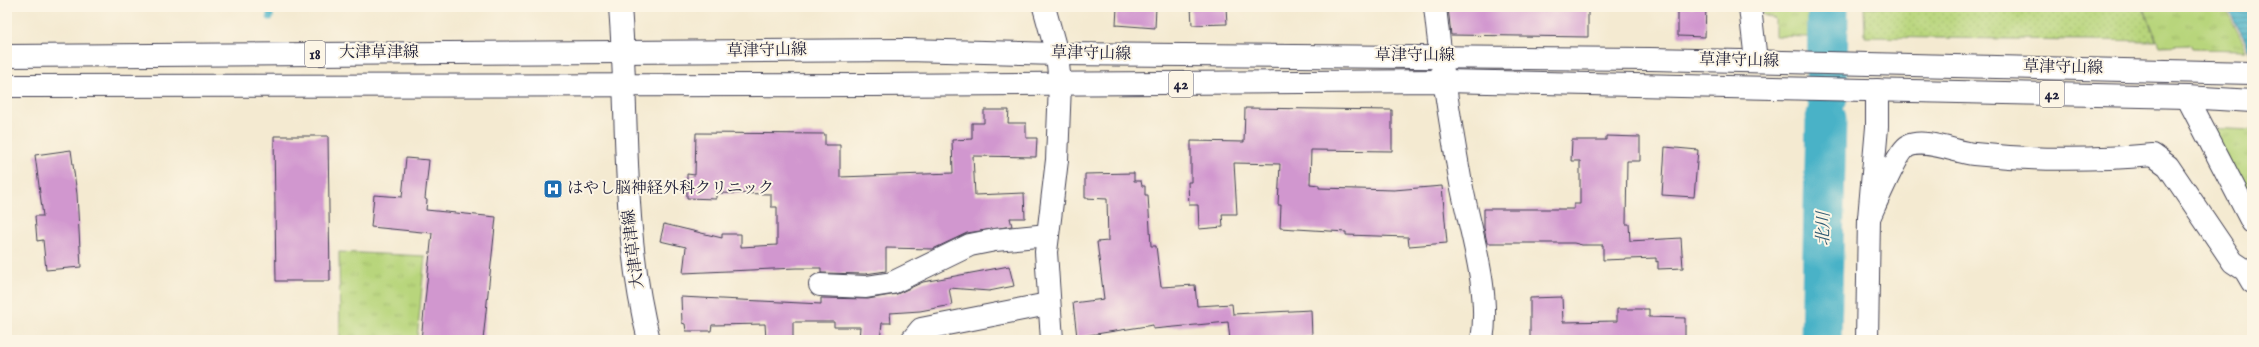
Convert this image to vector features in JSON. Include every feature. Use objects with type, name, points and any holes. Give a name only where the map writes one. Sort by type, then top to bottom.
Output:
[{"type":"main road","points":[[620,7],[623,53]]},
{"type":"main road","points":[[1044,7],[1057,54],[1060,84],[1057,160],[1046,252],[1048,304],[1052,340]]},
{"type":"main road","points":[[1435,7],[1440,57],[1460,178],[1481,286],[1484,329],[1482,340]]},
{"type":"main road","points":[[1747,61],[1750,7]]},
{"type":"main road","name":"草津守山線","points":[[623,53],[907,50],[1057,54],[1747,61],[2252,73]]},
{"type":"main road","name":"大津草津線","points":[[7,56],[623,53],[628,196],[642,312],[649,340]]},
{"type":"main road","name":"草津守山線","points":[[623,85],[1444,81],[2187,97],[2227,101],[2252,101]]},
{"type":"main road","name":"大津草津線","points":[[7,86],[623,85]]},
{"type":"main road","points":[[1867,340],[1869,218],[1877,127],[1877,90]]},
{"type":"main road","points":[[2187,97],[2252,222]]},
{"type":"main road","points":[[1869,218],[1897,159],[1907,146],[1930,145],[1972,154],[2032,157],[2153,155],[2168,166],[2233,262],[2245,270],[2252,282]]},
{"type":"main road","points":[[820,285],[866,287],[892,283],[970,245],[995,240],[1048,234]]},
{"type":"main road","points":[[912,340],[921,329],[1048,304]]},
{"type":"green space","points":[[1762,7],[1808,7],[1808,37],[1775,36],[1775,19],[1763,15]]},
{"type":"green space","points":[[1864,7],[2143,7],[2156,41],[1865,37]]},
{"type":"green space","points":[[2144,7],[2225,7],[2247,50],[2192,49],[2190,45],[2159,46]]},
{"type":"green space","points":[[2207,128],[2252,130],[2252,215]]},
{"type":"green space","points":[[339,252],[425,256],[417,340],[340,340]]},
{"type":"water","points":[[2227,7],[2252,7],[2252,54]]},
{"type":"building","points":[[1117,7],[1156,7],[1155,28],[1116,25]]},
{"type":"building","points":[[1191,7],[1226,7],[1227,24],[1192,25]]},
{"type":"building","points":[[1448,7],[1588,7],[1588,37],[1451,35]]},
{"type":"building","points":[[1678,7],[1706,7],[1705,37],[1678,36]]},
{"type":"building","points":[[1245,108],[1392,110],[1392,151],[1311,150],[1310,184],[1319,185],[1319,188],[1394,190],[1442,186],[1447,243],[1409,246],[1408,237],[1346,235],[1346,232],[1280,228],[1281,205],[1278,205],[1280,164],[1234,163],[1237,214],[1222,214],[1223,227],[1199,229],[1198,205],[1189,205],[1188,182],[1191,182],[1191,141],[1244,142]]},
{"type":"building","points":[[984,110],[1009,110],[1008,123],[1026,123],[1026,138],[1037,138],[1036,157],[973,156],[975,195],[1024,193],[1025,218],[1010,218],[1012,226],[967,233],[933,249],[886,248],[886,271],[865,274],[821,273],[821,268],[683,273],[686,247],[660,241],[664,224],[722,238],[722,234],[741,234],[741,247],[777,245],[777,207],[771,207],[771,194],[716,193],[716,199],[687,198],[687,174],[695,175],[696,133],[825,134],[825,145],[840,145],[840,177],[953,173],[952,140],[972,139],[972,123],[984,123]]},
{"type":"building","points":[[274,136],[328,136],[330,281],[276,281]]},
{"type":"building","points":[[1606,136],[1640,137],[1640,161],[1627,161],[1626,224],[1629,224],[1630,241],[1681,238],[1683,268],[1658,269],[1658,261],[1656,262],[1656,258],[1603,260],[1603,245],[1582,245],[1574,243],[1487,243],[1484,228],[1484,209],[1574,209],[1574,204],[1580,204],[1580,161],[1571,161],[1572,140],[1606,140]]},
{"type":"building","points":[[1665,147],[1698,150],[1694,197],[1662,195]]},
{"type":"building","points":[[71,150],[77,194],[81,267],[46,270],[43,240],[37,241],[35,216],[43,216],[35,155]]},
{"type":"building","points":[[406,158],[429,160],[425,199],[427,200],[426,210],[496,217],[483,340],[421,340],[432,233],[371,227],[374,195],[402,197]]},
{"type":"building","points":[[1134,173],[1134,181],[1141,181],[1142,186],[1145,186],[1145,195],[1148,195],[1151,246],[1156,246],[1161,287],[1195,285],[1197,306],[1232,304],[1233,314],[1311,310],[1312,336],[1230,340],[1228,322],[1153,329],[1153,325],[1077,337],[1073,303],[1104,299],[1097,242],[1108,241],[1107,199],[1085,198],[1085,174]]},
{"type":"building","points":[[1009,266],[1014,286],[989,291],[949,288],[952,305],[920,311],[890,313],[891,323],[882,323],[880,340],[859,340],[860,327],[834,327],[834,322],[793,322],[793,340],[766,340],[765,324],[712,325],[711,331],[686,331],[685,324],[682,323],[681,297],[821,304],[821,298],[868,299],[897,294],[923,282]]},
{"type":"building","points":[[1562,297],[1563,322],[1617,321],[1617,309],[1649,309],[1649,317],[1685,318],[1685,340],[1530,340],[1530,298]]},
{"type":"waterway","points":[[270,7],[270,17]]},
{"type":"waterway","name":"北川","points":[[1827,97],[1828,7]]},
{"type":"waterway","name":"北川","points":[[1821,340],[1826,119]]},
{"type":"place","name":"はやし脳神経外科クリニック","points":[[553,189]]}]
